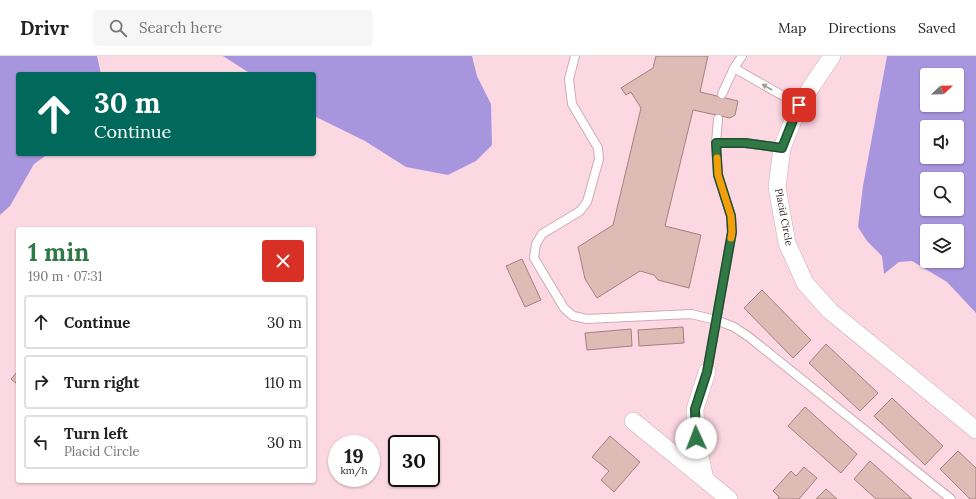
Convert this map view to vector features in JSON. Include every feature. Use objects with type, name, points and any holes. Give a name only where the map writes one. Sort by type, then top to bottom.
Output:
[{"type":"street","name":"Placid Circle","points":[[832,56],[799,105],[782,148],[777,187],[788,243],[805,283],[830,311],[976,430]]},
{"type":"street","points":[[705,479],[696,438],[695,409],[707,372]]},
{"type":"street","points":[[633,421],[729,499]]},
{"type":"lane","points":[[575,56],[569,79],[572,104],[598,148],[599,159],[587,202],[580,211],[542,234],[536,244],[534,258],[564,308],[574,316],[587,319],[691,314],[716,320],[734,327],[749,337],[950,499]]},
{"type":"lane","points":[[722,94],[734,68],[742,56]]},
{"type":"lane","points":[[734,68],[799,105]]},
{"type":"lane","points":[[707,372],[732,232],[731,216],[718,175],[716,143],[718,119]]},
{"type":"lane","points":[[716,143],[745,143],[782,148]]},
{"type":"shaded area","points":[[0,56],[97,56],[101,72],[16,72],[16,156],[45,156],[34,164],[10,206],[0,215]]},
{"type":"shaded area","points":[[223,56],[472,56],[477,76],[491,104],[492,145],[476,161],[448,175],[406,167],[365,141],[316,117],[316,72],[248,72]]},
{"type":"shaded area","points":[[887,56],[976,56],[976,313],[947,282],[924,268],[964,268],[964,224],[920,224],[920,266],[912,261],[899,262],[884,274],[882,256],[867,241],[858,227],[863,186]]},
{"type":"building","points":[[656,56],[708,56],[700,92],[738,101],[735,115],[730,118],[693,110],[665,226],[701,235],[689,288],[658,280],[654,275],[640,271],[597,298],[585,279],[578,247],[613,225],[641,108],[631,92],[626,95],[621,88],[653,68]]},
{"type":"building","points":[[522,259],[541,300],[525,307],[506,266]]},
{"type":"building","points":[[762,290],[811,340],[793,358],[744,308]]},
{"type":"building","points":[[683,327],[684,343],[639,346],[638,330]]},
{"type":"building","points":[[631,329],[632,346],[587,350],[585,333]]},
{"type":"building","points":[[826,344],[878,393],[860,411],[809,363]]},
{"type":"building","points":[[16,373],[16,383],[11,379]]},
{"type":"building","points":[[892,398],[943,446],[925,465],[874,416]]},
{"type":"building","points":[[805,407],[857,454],[841,473],[788,426]]},
{"type":"building","points":[[610,436],[640,462],[614,492],[601,480],[609,471],[592,457]]},
{"type":"building","points":[[958,451],[976,468],[976,499],[970,499],[940,469]]},
{"type":"building","points":[[870,461],[912,499],[876,499],[854,479]]},
{"type":"building","points":[[804,467],[817,478],[799,499],[778,499],[779,497],[773,491],[791,471],[796,476]]},
{"type":"building","points":[[826,489],[837,499],[816,499]]},
{"type":"slow traffic","points":[[717,158],[718,175],[731,216],[731,238]]},
{"type":"route","points":[[696,438],[695,409],[707,372],[732,232],[731,216],[718,175],[716,143],[745,143],[782,148],[799,105]]}]
